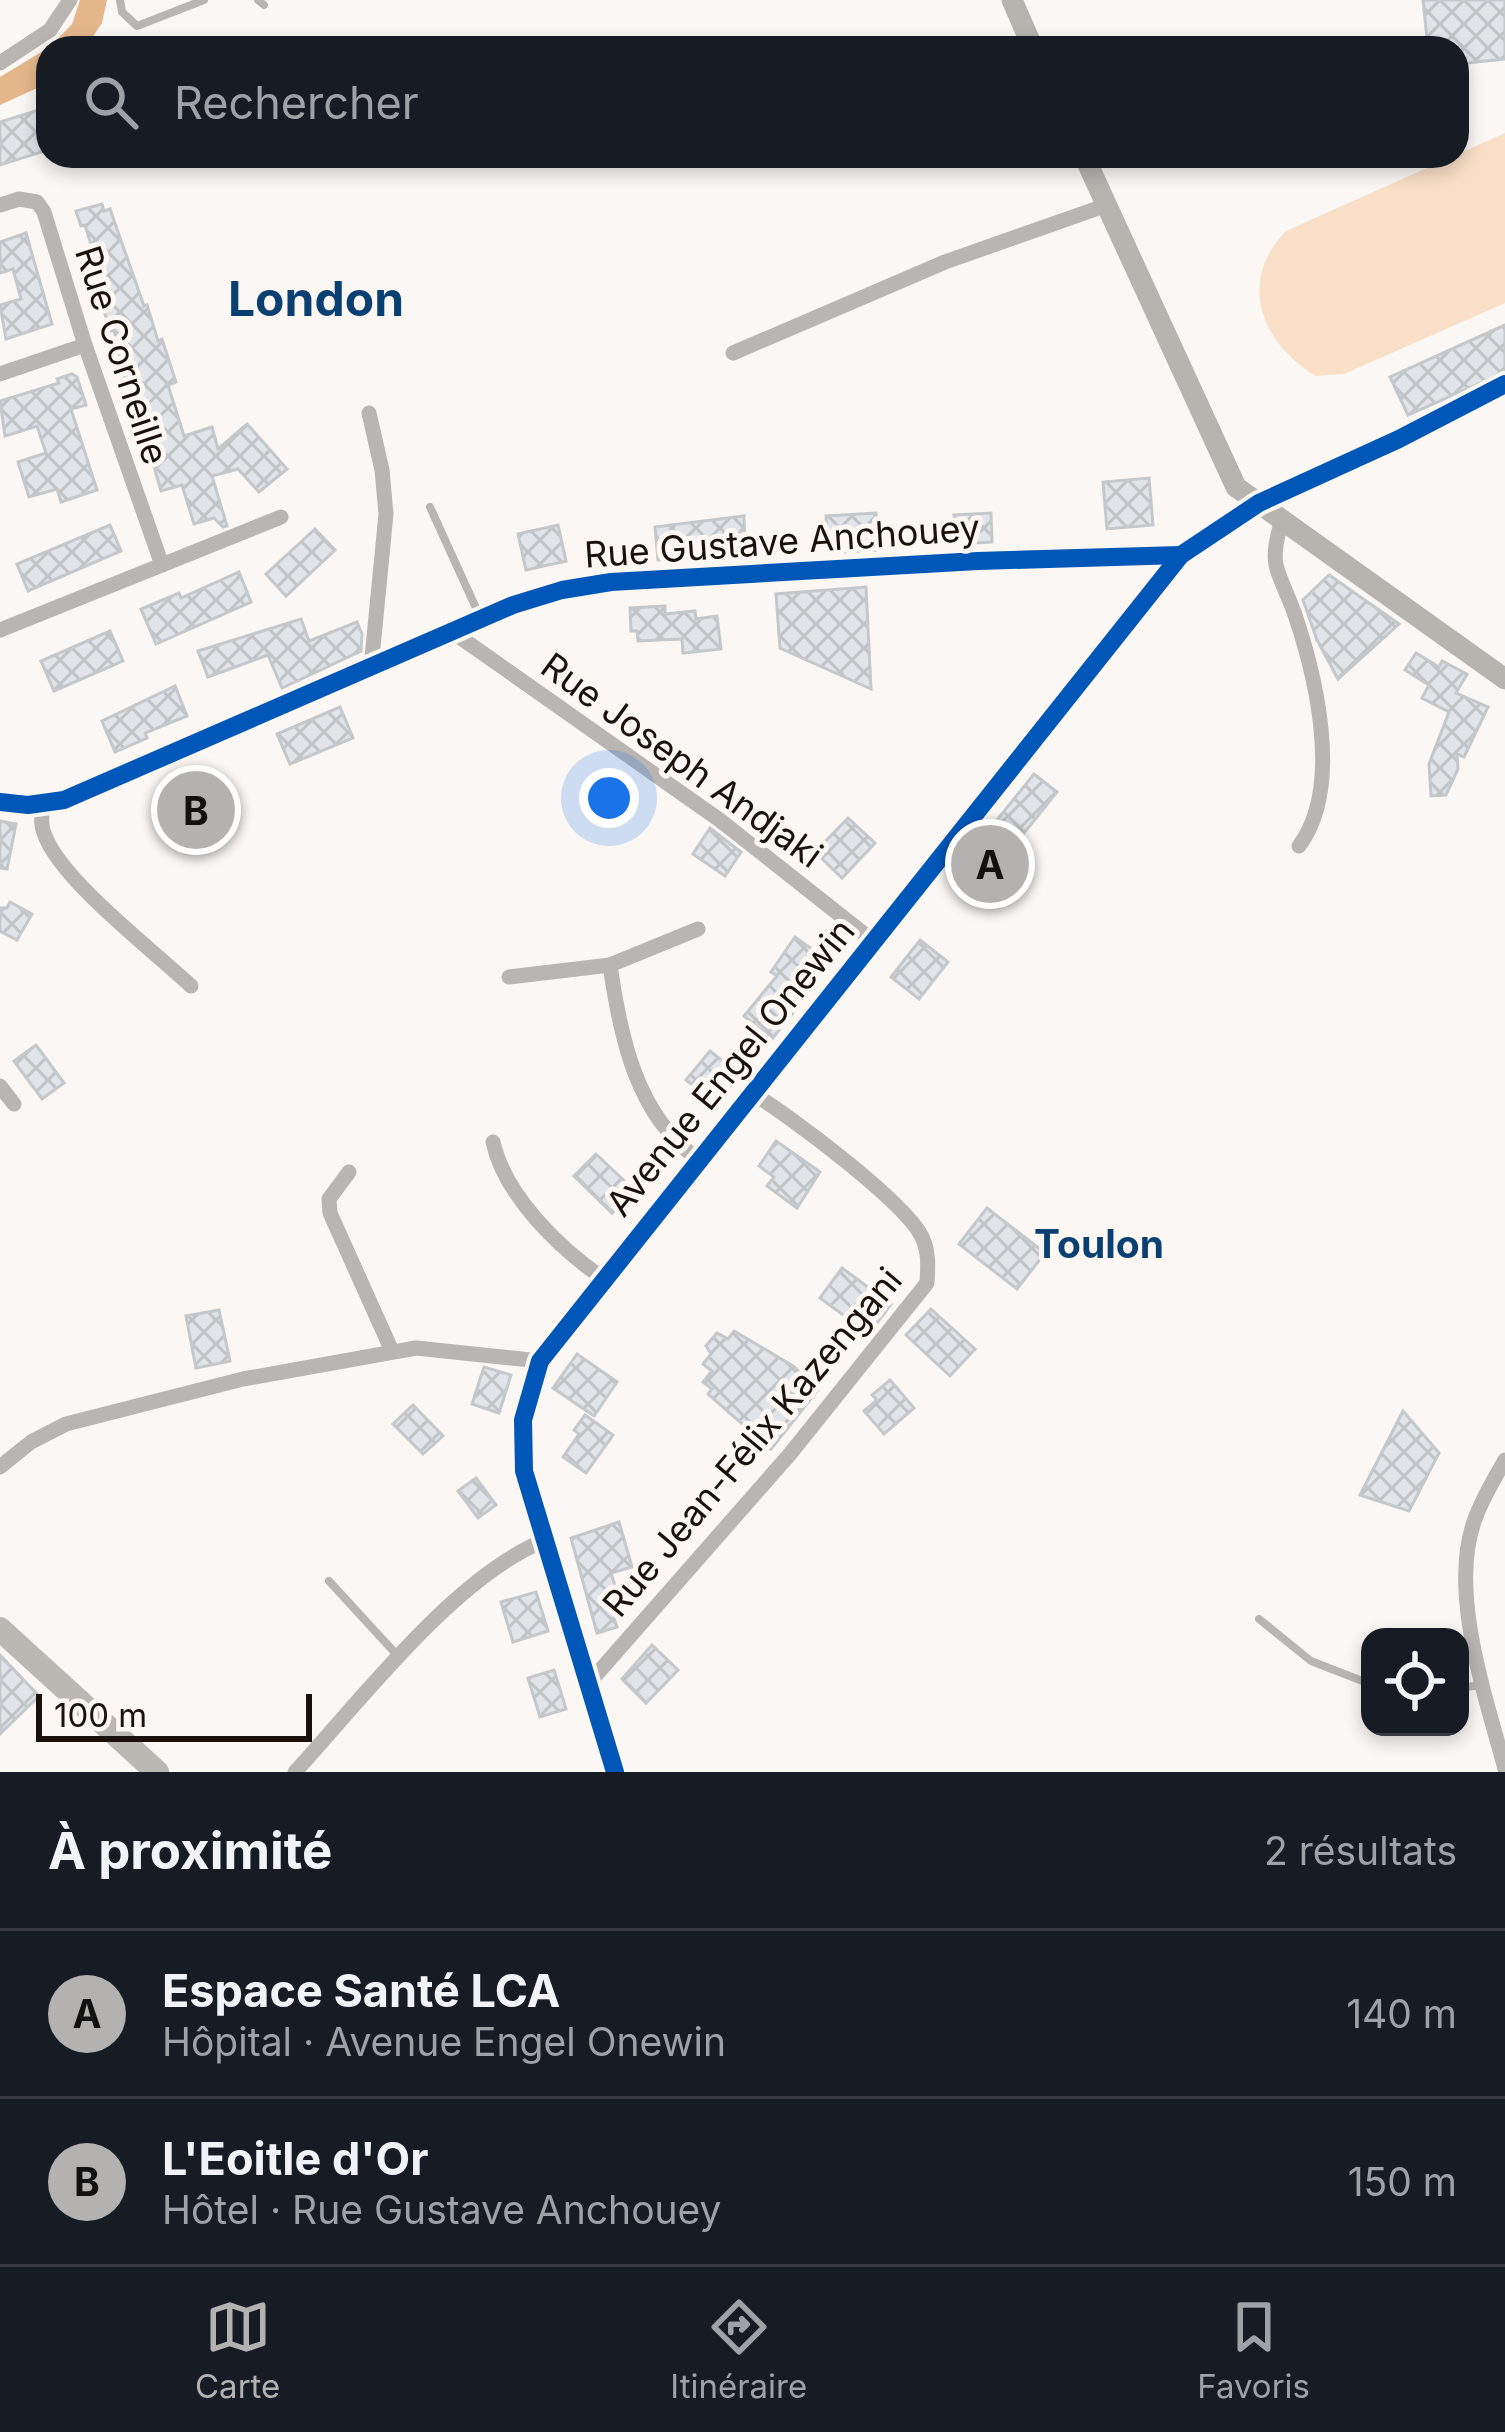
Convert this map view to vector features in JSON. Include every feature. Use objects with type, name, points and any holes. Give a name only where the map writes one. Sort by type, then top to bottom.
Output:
[{"type":"main road","points":[[1012,0],[1028,36]]},
{"type":"main road","points":[[1090,168],[1237,488],[1505,679]]},
{"type":"main road","points":[[0,1629],[157,1772]]},
{"type":"street","points":[[41,36],[70,0]]},
{"type":"street","points":[[0,63],[36,39]]},
{"type":"street","name":"Rue Corneille","points":[[0,205],[20,199],[37,202],[44,212],[162,565]]},
{"type":"street","points":[[733,353],[945,262],[1107,205]]},
{"type":"street","points":[[0,374],[85,345]]},
{"type":"street","points":[[1259,503],[1505,384]]},
{"type":"street","points":[[369,413],[386,514],[371,668]]},
{"type":"street","name":"Avenue Engel Onewin","points":[[615,1772],[524,1471],[521,1443],[540,1360],[1181,555],[1259,503]]},
{"type":"street","points":[[0,630],[281,517]]},
{"type":"street","points":[[1282,518],[1276,565],[1309,661],[1321,726],[1318,808],[1312,828],[1298,846]]},
{"type":"street","name":"Rue Gustave Anchouey","points":[[0,802],[64,800],[534,598],[611,582],[978,561],[1181,555]]},
{"type":"street","name":"Rue Joseph Andjaki","points":[[454,633],[721,821],[873,941]]},
{"type":"street","points":[[43,804],[44,834],[58,858],[191,986]]},
{"type":"street","points":[[509,977],[610,964],[698,929]]},
{"type":"street","points":[[610,964],[625,1048],[650,1105],[667,1132],[698,1159]]},
{"type":"street","points":[[0,1086],[14,1104]]},
{"type":"street","name":"Rue Jean-Félix Kazengani","points":[[589,1683],[790,1454],[927,1283],[926,1249],[906,1214],[752,1093]]},
{"type":"street","points":[[493,1142],[498,1167],[518,1196],[604,1279]]},
{"type":"street","points":[[349,1172],[329,1199],[330,1213],[392,1352]]},
{"type":"street","points":[[0,1467],[31,1442],[66,1424],[243,1379],[416,1348],[540,1360]]},
{"type":"street","points":[[1505,1460],[1474,1521],[1468,1548],[1471,1628],[1505,1769]]},
{"type":"street","points":[[296,1772],[473,1584],[543,1541]]},
{"type":"lane","points":[[120,0],[122,12],[137,26],[204,0]]},
{"type":"lane","points":[[430,507],[481,620]]},
{"type":"lane","points":[[329,1581],[399,1658]]},
{"type":"lane","points":[[1259,1619],[1310,1661],[1361,1681]]},
{"type":"lane","points":[[1469,1687],[1483,1685]]},
{"type":"shaded area","points":[[80,0],[107,0],[93,36],[60,36],[72,24]]},
{"type":"shaded area","points":[[36,55],[36,88],[0,105],[0,77]]},
{"type":"shaded area","points":[[1505,133],[1505,303],[1344,374],[1316,376],[1297,362],[1269,329],[1259,291],[1271,251],[1286,231],[1427,168],[1469,168],[1469,149]]},
{"type":"building","points":[[1423,0],[1505,0],[1505,59],[1469,63],[1469,36],[1427,36]]},
{"type":"building","points":[[36,111],[36,154],[0,165],[0,122]]},
{"type":"building","points":[[102,204],[104,211],[110,209],[158,341],[162,339],[176,382],[168,385],[184,436],[212,427],[218,449],[247,424],[287,469],[259,492],[238,469],[212,476],[227,526],[214,518],[194,524],[182,485],[161,491],[148,446],[152,445],[147,419],[139,393],[134,395],[131,385],[126,387],[114,330],[92,277],[100,274],[76,211]]},
{"type":"building","points":[[26,233],[52,324],[6,339],[0,305],[21,299],[13,269],[0,273],[0,242]]},
{"type":"building","points":[[1505,325],[1505,372],[1408,415],[1390,377]]},
{"type":"building","points":[[72,374],[86,405],[71,409],[97,490],[61,502],[57,489],[29,497],[18,462],[46,453],[37,426],[5,436],[0,401],[59,383],[57,379]]},
{"type":"building","points":[[1149,478],[1153,525],[1107,529],[1103,482]]},
{"type":"building","points":[[876,513],[878,550],[828,553],[826,516]]},
{"type":"building","points":[[991,513],[992,542],[956,544],[954,515]]},
{"type":"building","points":[[744,516],[745,548],[707,550],[707,557],[658,560],[655,527]]},
{"type":"building","points":[[110,525],[121,551],[28,591],[17,564]]},
{"type":"building","points":[[558,525],[566,561],[526,570],[518,534]]},
{"type":"building","points":[[315,529],[335,550],[286,596],[266,574]]},
{"type":"building","points":[[239,572],[251,602],[156,644],[141,609],[179,593],[181,598]]},
{"type":"building","points":[[1329,575],[1399,624],[1338,679],[1303,600]]},
{"type":"building","points":[[866,587],[871,689],[780,648],[776,594]]},
{"type":"building","points":[[665,606],[665,614],[695,611],[696,619],[717,616],[721,649],[683,653],[682,639],[638,641],[637,631],[631,631],[630,608]]},
{"type":"building","points":[[301,619],[309,641],[357,622],[361,651],[282,688],[268,655],[208,677],[198,651]]},
{"type":"building","points":[[110,631],[123,661],[54,691],[41,661]]},
{"type":"building","points":[[1416,653],[1439,667],[1442,661],[1467,674],[1456,693],[1488,707],[1464,757],[1457,754],[1458,769],[1446,795],[1431,796],[1429,764],[1449,712],[1422,698],[1429,685],[1405,670]]},
{"type":"building","points":[[175,686],[187,716],[115,752],[102,721]]},
{"type":"building","points":[[340,707],[353,738],[290,764],[277,734]]},
{"type":"building","points":[[1034,774],[1057,792],[1020,838],[1011,857],[1017,862],[1008,875],[1001,870],[989,886],[964,868],[969,855]]},
{"type":"building","points":[[213,780],[229,820],[179,840],[163,800]]},
{"type":"building","points":[[848,818],[875,843],[842,878],[815,852]]},
{"type":"building","points":[[0,821],[16,824],[7,869],[0,868]]},
{"type":"building","points":[[710,828],[741,852],[725,876],[693,854]]},
{"type":"building","points":[[10,902],[32,914],[17,940],[0,931],[0,908],[7,908]]},
{"type":"building","points":[[795,937],[816,952],[785,998],[797,1008],[772,1039],[744,1016],[777,976],[771,972]]},
{"type":"building","points":[[920,940],[948,962],[919,999],[891,977]]},
{"type":"building","points":[[36,1045],[64,1083],[42,1099],[14,1061]]},
{"type":"building","points":[[710,1051],[735,1071],[712,1100],[686,1080]]},
{"type":"building","points":[[776,1141],[820,1172],[797,1208],[767,1186],[774,1177],[759,1166]]},
{"type":"building","points":[[596,1154],[634,1190],[612,1213],[574,1176]]},
{"type":"building","points":[[987,1208],[1045,1253],[1017,1289],[959,1244]]},
{"type":"building","points":[[842,1268],[891,1304],[869,1334],[820,1298]]},
{"type":"building","points":[[931,1309],[975,1349],[950,1376],[906,1335]]},
{"type":"building","points":[[219,1310],[230,1361],[196,1368],[186,1316]]},
{"type":"building","points":[[734,1331],[793,1366],[818,1390],[771,1449],[708,1394],[712,1389],[703,1382],[712,1371],[703,1364],[711,1354],[706,1346],[717,1333],[728,1339]]},
{"type":"building","points":[[577,1354],[617,1382],[594,1416],[553,1388]]},
{"type":"building","points":[[484,1367],[511,1375],[499,1413],[472,1404]]},
{"type":"building","points":[[890,1380],[914,1408],[884,1434],[864,1411],[877,1400],[872,1395]]},
{"type":"building","points":[[413,1405],[443,1436],[423,1454],[393,1424]]},
{"type":"building","points":[[1403,1411],[1439,1453],[1409,1511],[1360,1495]]},
{"type":"building","points":[[585,1415],[613,1435],[586,1473],[563,1457]]},
{"type":"building","points":[[476,1478],[496,1505],[478,1518],[458,1491]]},
{"type":"building","points":[[619,1522],[632,1567],[611,1573],[624,1615],[614,1618],[617,1627],[597,1633],[571,1538]]},
{"type":"building","points":[[536,1592],[548,1631],[513,1642],[501,1602]]},
{"type":"building","points":[[652,1645],[678,1670],[646,1703],[622,1679]]},
{"type":"building","points":[[0,1655],[39,1696],[0,1734]]},
{"type":"building","points":[[554,1670],[566,1709],[540,1717],[528,1678]]},
{"type":"cycle path","points":[[615,1772],[524,1471],[523,1420],[540,1361],[1181,555],[1259,503],[1505,384]]},
{"type":"cycle path","points":[[0,802],[28,805],[64,800],[513,605],[562,590],[611,582],[978,561],[1181,555]]},
{"type":"place","name":"L'Eoitle d'Or","points":[[196,810]]},
{"type":"place","name":"Espace Santé LCA","points":[[990,864]]},
{"type":"district","name":"London","points":[[316,299]]},
{"type":"district","name":"Toulon","points":[[1099,1244]]}]
